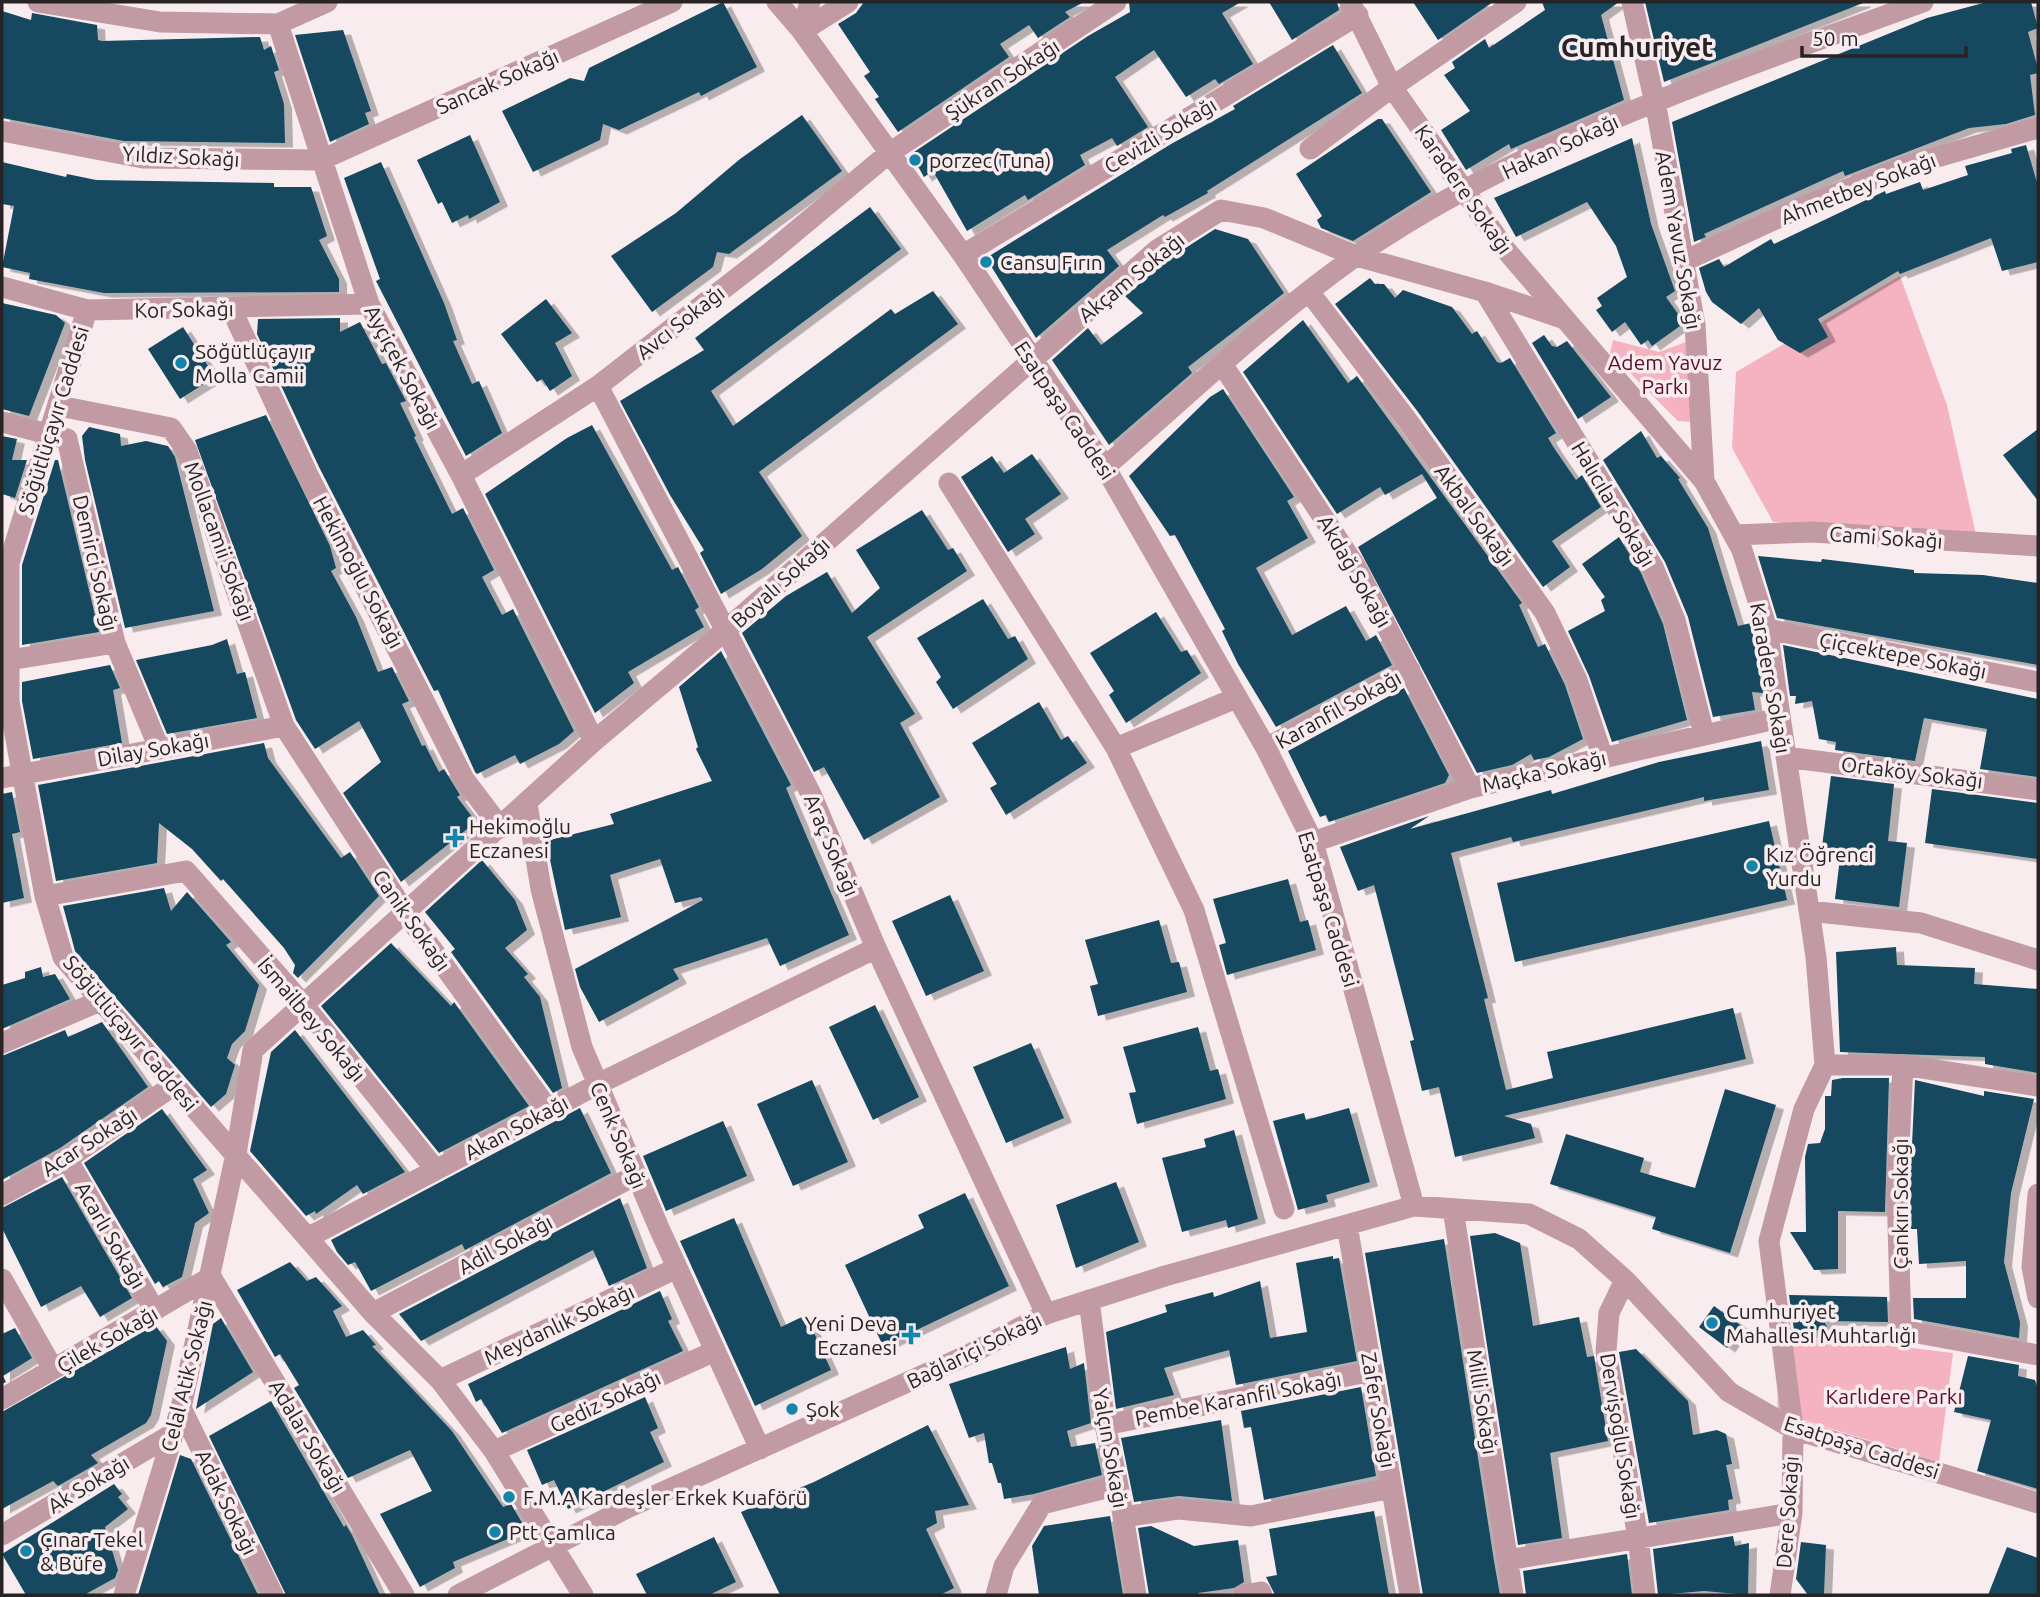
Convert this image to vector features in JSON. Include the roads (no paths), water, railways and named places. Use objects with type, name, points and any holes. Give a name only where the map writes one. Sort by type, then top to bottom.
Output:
[{"type":"street","points":[[38,2],[160,22],[278,24],[328,3]]},
{"type":"street","name":"Sancak Sokağı","points":[[321,160],[672,2]]},
{"type":"street","name":"Esatpaşa Caddesi","points":[[777,2],[802,31],[963,255],[1105,467],[1266,748],[1313,842],[1414,1206],[1529,1214],[1579,1239],[1625,1280],[1729,1392],[1793,1429],[2038,1503]]},
{"type":"street","points":[[802,31],[810,2]]},
{"type":"street","points":[[802,31],[848,2]]},
{"type":"street","name":"Şükran Sokağı","points":[[888,154],[1116,2]]},
{"type":"street","points":[[1310,149],[1392,87],[1516,2]]},
{"type":"street","name":"Adem Yavuz Sokağı","points":[[1632,2],[1655,104],[1695,325],[1704,481]]},
{"type":"street","name":"Hakan Sokağı","points":[[1105,467],[1223,364],[1356,256],[1464,191],[1594,128],[1923,2]]},
{"type":"street","name":"Karadere Sokağı","points":[[1354,8],[1392,87],[1464,191],[1506,249],[1562,318],[1642,405],[1704,481],[1742,550],[1767,629],[1809,911],[1825,1065]]},
{"type":"street","name":"Cevizli Sokağı","points":[[963,255],[1354,8]]},
{"type":"street","name":"Ayçiçek Sokağı","points":[[278,24],[369,304],[461,475],[594,741]]},
{"type":"street","name":"Ahmetbey Sokağı","points":[[1684,261],[1802,207],[1906,166],[2038,128]]},
{"type":"street","name":"Yıldız Sokağı","points":[[2,131],[143,158],[321,160]]},
{"type":"street","name":"Avcı Sokağı","points":[[461,475],[598,386],[772,251],[888,154]]},
{"type":"street","name":"Akçam Sokağı","points":[[1032,359],[1157,250],[1222,210],[1264,218],[1356,256]]},
{"type":"street","points":[[1356,256],[1486,292],[1562,318]]},
{"type":"street","name":"Kor Sokağı","points":[[2,287],[86,310],[369,304]]},
{"type":"street","name":"Halıcılar Sokağı","points":[[1486,292],[1653,567],[1675,620],[1704,734]]},
{"type":"street","name":"Akbal Sokağı","points":[[1310,293],[1407,420],[1545,613],[1577,680],[1603,758]]},
{"type":"street","name":"Hekimoğlu Sokağı","points":[[231,308],[307,473],[464,779],[501,828]]},
{"type":"street","name":"Söğütlüçayır Caddesi","points":[[86,310],[59,406],[6,562],[9,660],[5,701],[23,774],[46,895],[63,957],[373,1313],[440,1380],[494,1451],[583,1595]]},
{"type":"street","name":"Boyalı Sokağı","points":[[527,804],[594,741],[727,629],[1032,359]]},
{"type":"street","name":"Akdağ Sokağı","points":[[1223,364],[1356,567],[1470,788]]},
{"type":"street","name":"Araç Sokağı","points":[[598,386],[727,629],[810,794],[876,948],[1046,1314]]},
{"type":"street","name":"Mollacamii Sokağı","points":[[59,406],[171,428],[187,451],[284,726]]},
{"type":"street","points":[[2,422],[50,432]]},
{"type":"street","name":"Demirci Sokağı","points":[[50,432],[67,439],[114,643],[159,748]]},
{"type":"street","points":[[949,483],[1116,748],[1194,910],[1284,1209]]},
{"type":"street","name":"Cami Sokağı","points":[[1734,535],[1812,532],[2038,546]]},
{"type":"street","name":"Çiçcektepe Sokağı","points":[[1767,629],[2038,682]]},
{"type":"street","points":[[9,660],[114,643]]},
{"type":"street","name":"Karanfil Sokağı","points":[[1266,748],[1410,670]]},
{"type":"street","points":[[1116,748],[1236,698]]},
{"type":"street","name":"Maçka Sokağı","points":[[1313,842],[1470,788],[1780,718]]},
{"type":"street","name":"Dilay Sokağı","points":[[2,778],[284,726]]},
{"type":"street","name":"Canik Sokağı","points":[[284,726],[405,912],[548,1109]]},
{"type":"street","name":"Ortaköy Sokağı","points":[[1786,757],[2038,790]]},
{"type":"street","points":[[236,1154],[253,1050],[302,1003],[527,804]]},
{"type":"street","name":"Cenk Sokağı","points":[[527,804],[544,902],[582,1047],[677,1268],[760,1449]]},
{"type":"street","name":"İsmailbey Sokağı","points":[[46,895],[186,871],[302,1003],[435,1169]]},
{"type":"street","points":[[1809,911],[1921,923],[2038,960]]},
{"type":"street","name":"Akan Sokağı","points":[[309,1237],[548,1109],[876,948]]},
{"type":"street","points":[[2,1043],[100,1001]]},
{"type":"street","points":[[1793,1429],[1769,1241],[1804,1109],[1825,1065],[1903,1065],[2038,1086]]},
{"type":"street","name":"Çankırı Sokağı","points":[[1903,1065],[1897,1188],[1901,1330],[2038,1355]]},
{"type":"street","name":"Acar Sokağı","points":[[2,1195],[67,1159],[174,1085]]},
{"type":"street","name":"Celal Atik Sokağı","points":[[125,1594],[181,1408],[236,1154]]},
{"type":"street","name":"Acarlı Sokağı","points":[[67,1159],[155,1311]]},
{"type":"street","name":"Adil Sokağı","points":[[373,1313],[636,1175]]},
{"type":"street","points":[[2038,1194],[2032,1267],[2038,1298]]},
{"type":"street","name":"Bağlariçi Sokağı","points":[[458,1595],[625,1509],[970,1354],[1046,1314],[1414,1206]]},
{"type":"street","name":"Milli Sokağı","points":[[1453,1209],[1513,1595]]},
{"type":"street","name":"Zafer Sokağı","points":[[1347,1225],[1410,1595]]},
{"type":"street","name":"Meydanlık Sokağı","points":[[440,1380],[677,1268]]},
{"type":"street","name":"Çilek Sokağı","points":[[2,1399],[211,1278]]},
{"type":"street","name":"Adalar Sokağı","points":[[211,1278],[404,1595]]},
{"type":"street","points":[[2,1279],[53,1369]]},
{"type":"street","name":"Dervişoğlu Sokağı","points":[[1625,1280],[1609,1313],[1606,1351],[1645,1595]]},
{"type":"street","name":"Yalçın Sokağı","points":[[1089,1300],[1105,1425],[1124,1517],[1136,1595]]},
{"type":"street","name":"Gediz Sokağı","points":[[494,1451],[715,1351]]},
{"type":"street","name":"Pembe Karanfil Sokağı","points":[[1105,1425],[1372,1371]]},
{"type":"street","name":"Adak Sokağı","points":[[181,1408],[273,1595]]},
{"type":"street","name":"Dere Sokağı","points":[[1780,1595],[1791,1513],[1793,1429]]},
{"type":"street","name":"Ak Sokağı","points":[[2,1535],[174,1433]]},
{"type":"street","points":[[996,1595],[1004,1566],[1042,1504],[1118,1485]]},
{"type":"street","points":[[1124,1517],[1178,1509],[1251,1516],[1392,1488]]},
{"type":"street","points":[[1507,1560],[1791,1513]]},
{"type":"street","points":[[1244,1595],[1261,1592],[1262,1595]]},
{"type":"place","name":"porzec(Tuna)","points":[[915,160]]},
{"type":"place","name":"Cansu Fırın","points":[[986,262]]},
{"type":"place","name":"Söğütlüçayır Molla Camii","points":[[181,363]]},
{"type":"place","name":"Hekimoğlu Eczanesi","points":[[455,838]]},
{"type":"place","name":"Kız Öğrenci Yurdu","points":[[1752,866]]},
{"type":"place","name":"Cumhuriyet Mahallesi Muhtarlığı","points":[[1712,1323]]},
{"type":"place","name":"Yeni Deva Eczanesi","points":[[911,1335]]},
{"type":"place","name":"Şok","points":[[792,1409]]},
{"type":"place","name":"F.M.A Kardeşler Erkek Kuaförü","points":[[509,1497]]},
{"type":"place","name":"Ptt Çamlıca","points":[[495,1532]]},
{"type":"place","name":"Çınar Tekel & Büfe","points":[[26,1551]]},
{"type":"district","name":"Cumhuriyet","points":[[1637,46]]},
{"type":"park label","name":"Adem Yavuz Parkı","points":[[1665,374]]},
{"type":"park label","name":"Karlıdere Parkı","points":[[1894,1396]]}]
